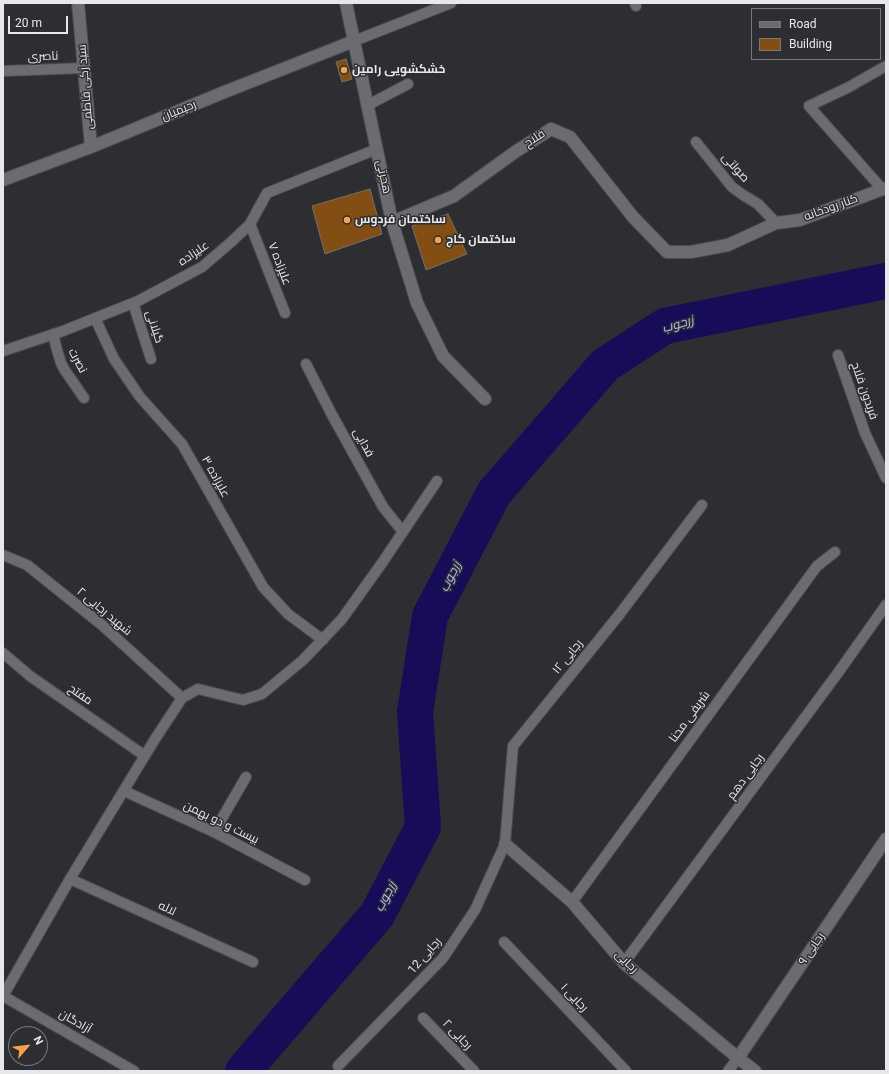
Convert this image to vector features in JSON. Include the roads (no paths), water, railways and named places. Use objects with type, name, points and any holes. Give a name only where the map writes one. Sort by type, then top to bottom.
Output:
[{"type":"street","name":"سید زکی فاطمی","points":[[78,3],[92,147]]},
{"type":"street","name":"هجرتی","points":[[346,3],[378,149],[392,222],[417,303],[443,356],[485,399]]},
{"type":"street","name":"رحیمیان","points":[[3,180],[92,147],[222,93],[354,41]]},
{"type":"street","name":"فلاح","points":[[392,222],[454,196],[515,152],[552,128],[570,137],[633,217],[667,252]]},
{"type":"street","name":"کنار رودخانه","points":[[667,252],[691,252],[728,245],[776,223],[800,220],[884,189]]},
{"type":"street","name":"رجایی ۹","points":[[738,1058],[886,839]]},
{"type":"street","name":"رجایی","points":[[505,844],[572,902],[624,963],[755,1071]]},
{"type":"lane","points":[[354,41],[451,3]]},
{"type":"lane","points":[[884,189],[809,106],[849,87],[886,66]]},
{"type":"lane","name":"ناصری","points":[[3,71],[84,68]]},
{"type":"lane","points":[[368,105],[408,84]]},
{"type":"lane","name":"صولتی","points":[[696,142],[732,187],[758,204],[776,223]]},
{"type":"lane","name":"علیزاده","points":[[3,351],[53,334],[133,303],[202,267],[250,224],[267,193],[378,149]]},
{"type":"lane","name":"علیزاده ۷","points":[[250,224],[285,313]]},
{"type":"lane","name":"گیلانی","points":[[133,303],[151,359]]},
{"type":"lane","name":"علیزاده ۳","points":[[95,318],[114,359],[140,397],[182,444],[263,587],[288,614],[323,640]]},
{"type":"lane","name":"نصرت","points":[[53,334],[56,350],[64,369],[84,398]]},
{"type":"lane","name":"فریدون فلاح","points":[[838,355],[865,433],[886,478]]},
{"type":"lane","name":"فدایی","points":[[306,364],[331,413],[383,507],[403,532]]},
{"type":"lane","points":[[3,996],[70,879],[182,698],[198,689],[243,700],[262,694],[303,660],[342,618],[382,563],[437,480]]},
{"type":"lane","name":"رجایی ۱۲","points":[[505,844],[513,746],[619,615],[702,505]]},
{"type":"lane","name":"شریفی محنا","points":[[572,902],[817,566],[834,552]]},
{"type":"lane","name":"شهید رجایی ۲","points":[[3,555],[27,565],[102,625],[182,698]]},
{"type":"lane","name":"رجایی دهم","points":[[624,963],[836,677],[886,605]]},
{"type":"lane","name":"مفتح","points":[[3,653],[30,676],[145,756]]},
{"type":"lane","points":[[214,832],[246,777]]},
{"type":"lane","name":"بیست و دو بهمن","points":[[124,791],[214,832],[305,880]]},
{"type":"lane","name":"رجایی 12","points":[[338,1066],[443,958],[475,910],[505,844]]},
{"type":"lane","name":"لاله","points":[[70,879],[253,962]]},
{"type":"lane","name":"رجایی ۱","points":[[504,942],[626,1071]]},
{"type":"lane","name":"آزادگان","points":[[3,996],[134,1071]]},
{"type":"lane","name":"رجایی ۲","points":[[422,1018],[474,1071]]},
{"type":"lane","points":[[728,1071],[738,1058]]},
{"type":"waterway","name":"زرجوب","points":[[243,1071],[377,915],[423,827],[415,712],[430,616],[494,493],[605,365],[665,326],[886,281]]},
{"type":"place","name":"خشکشویی رامین","points":[[344,70]]},
{"type":"place","name":"ساختمان فردوس","points":[[347,220]]},
{"type":"place","name":"ساختمان کاج","points":[[438,240]]}]
